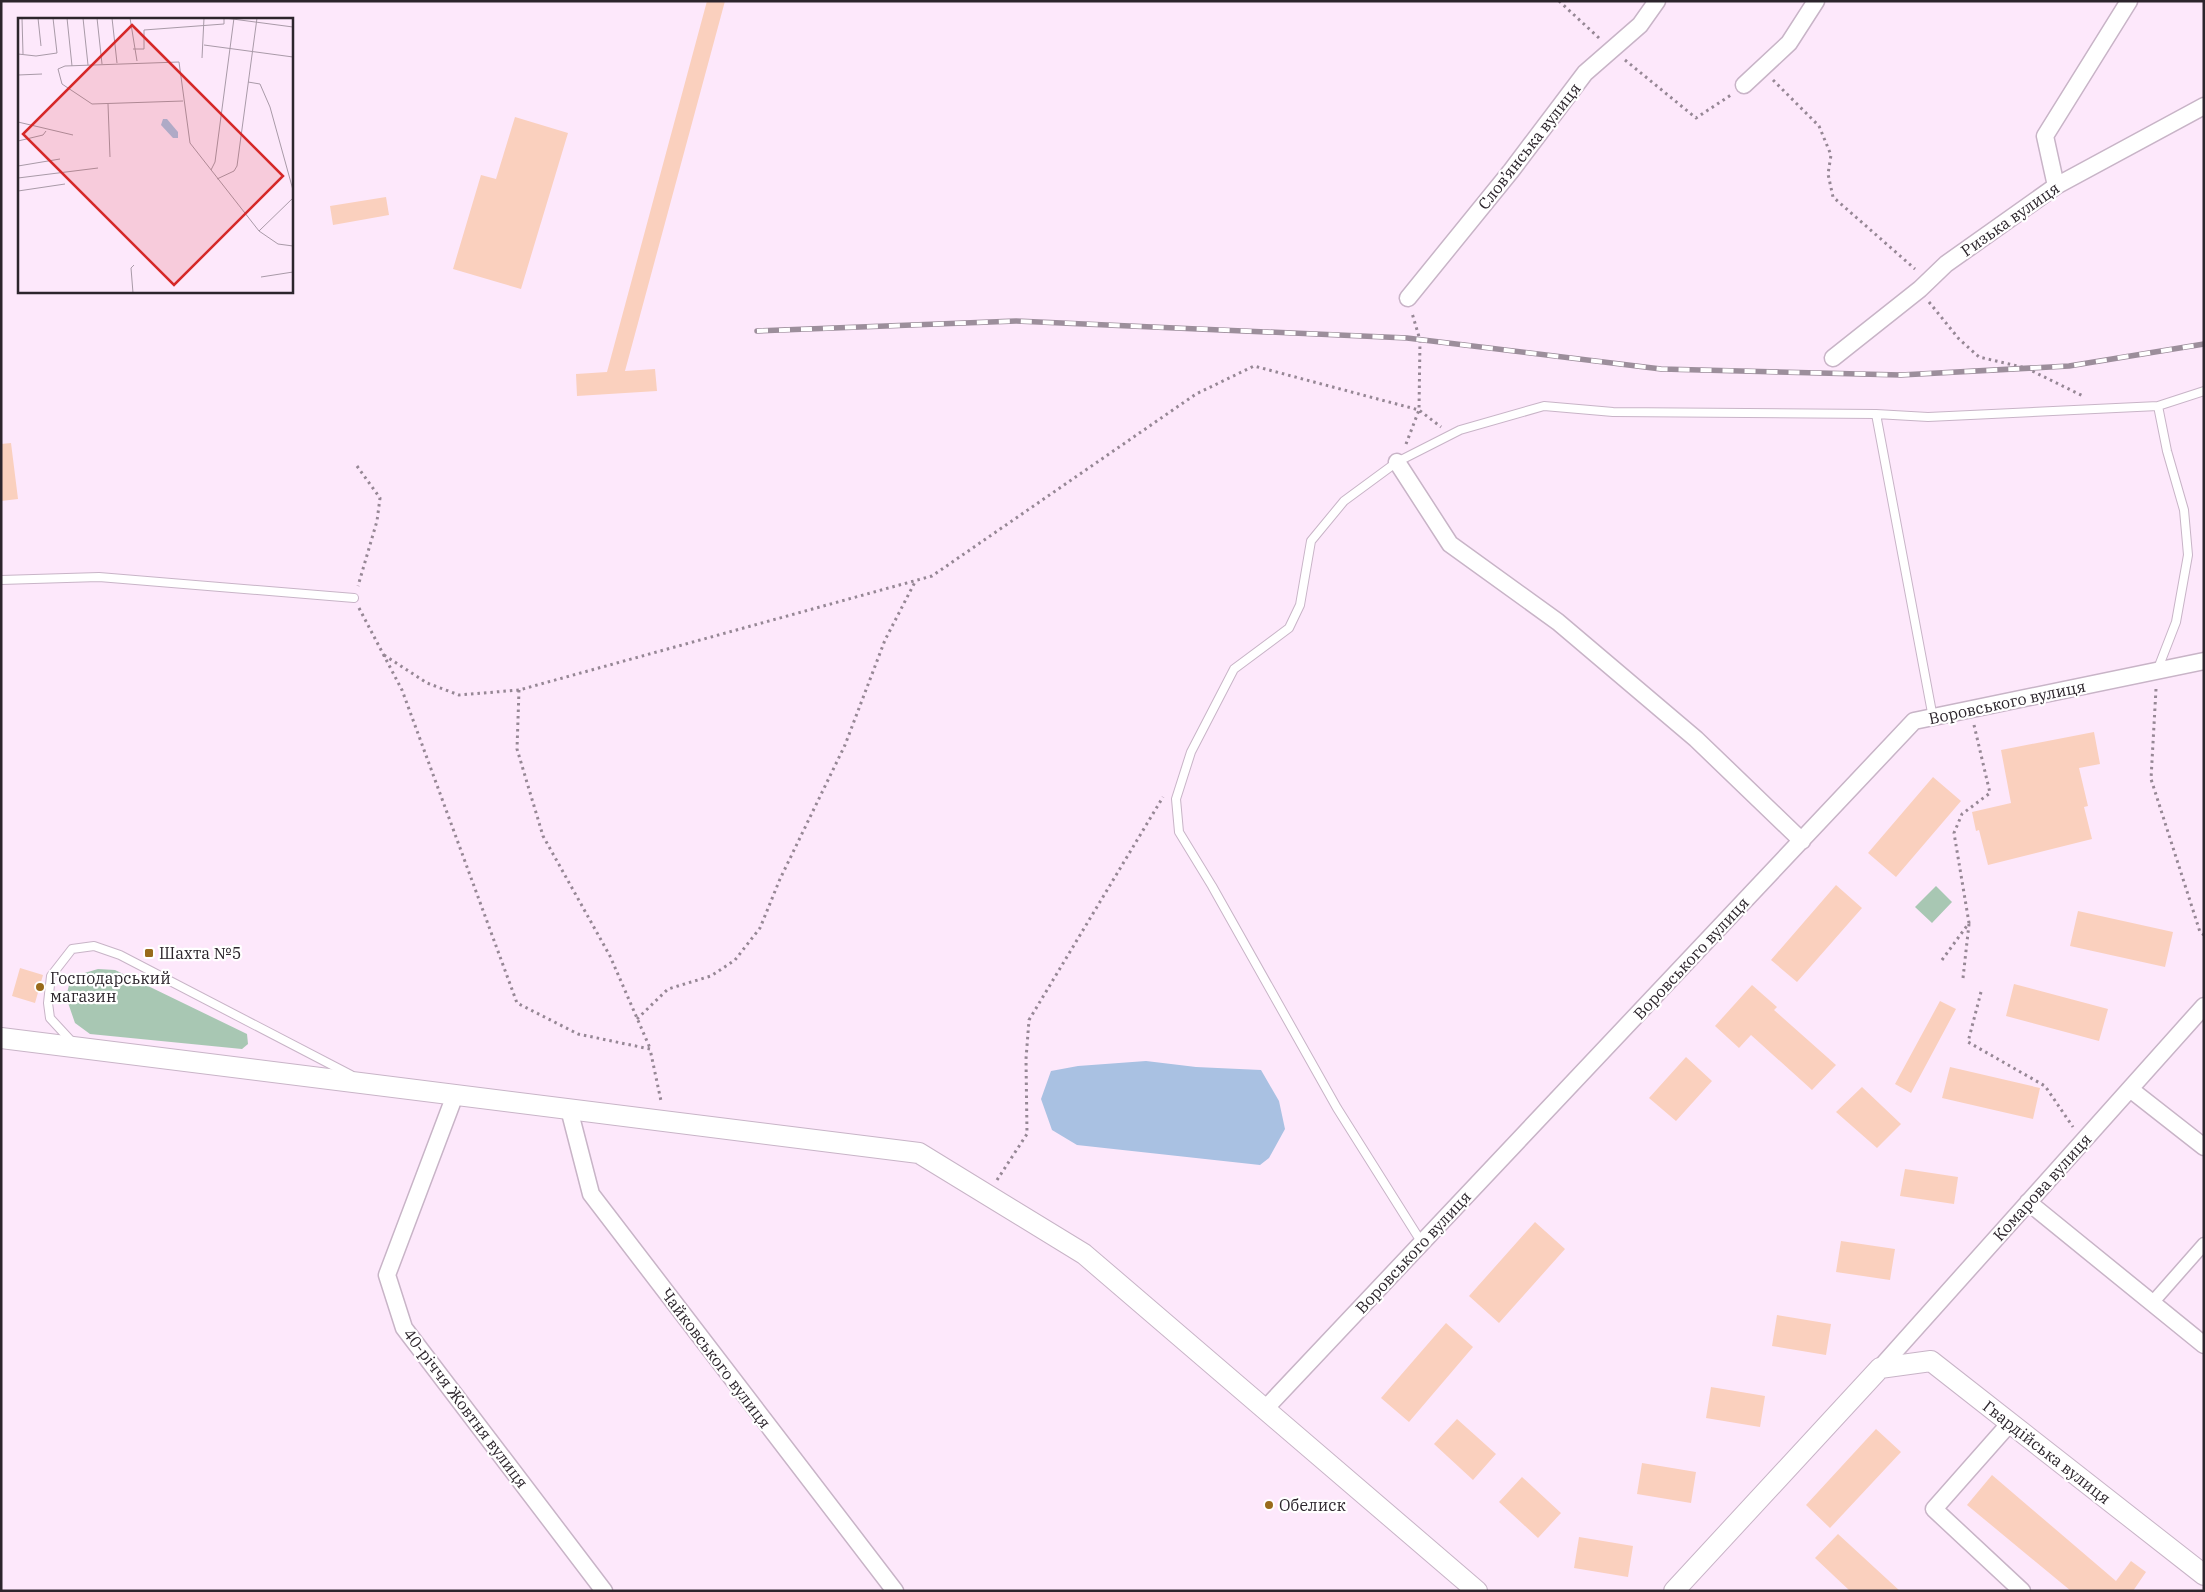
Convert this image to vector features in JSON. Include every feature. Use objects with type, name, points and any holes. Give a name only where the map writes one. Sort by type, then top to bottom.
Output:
[{"type":"street","name":"Слов’янська вулиця","points":[[1408,298],[1511,171],[1584,73],[1640,25],[1657,1]]},
{"type":"street","points":[[1744,85],[1789,43],[1816,1]]},
{"type":"street","points":[[2056,186],[2045,136],[2129,1]]},
{"type":"street","name":"Ризька вулиця","points":[[1833,358],[1924,285],[1946,264],[2056,186],[2204,106]]},
{"type":"street","points":[[1398,462],[1450,544],[1558,622],[1696,739],[1802,840]]},
{"type":"street","name":"Воровського вулиця","points":[[1266,1409],[1914,722],[2204,661]]},
{"type":"street","name":"Комарова вулиця","points":[[1880,1368],[2204,1006]]},
{"type":"street","points":[[1,1038],[919,1153],[1084,1254],[1477,1591]]},
{"type":"street","points":[[2130,1089],[2204,1147]]},
{"type":"street","name":"40-річчя Жовтня вулиця","points":[[455,1094],[387,1275],[404,1328],[604,1591]]},
{"type":"street","name":"Чайковського вулиця","points":[[569,1109],[591,1194],[895,1591]]},
{"type":"street","points":[[2028,1202],[2204,1345]]},
{"type":"street","points":[[2152,1303],[2204,1244]]},
{"type":"street","name":"Гвардійська вулиця","points":[[1880,1368],[1931,1361],[2204,1575]]},
{"type":"street","points":[[1674,1591],[1880,1368]]},
{"type":"street","points":[[2010,1423],[1934,1509],[2022,1591]]},
{"type":"lane","points":[[1422,1243],[1337,1108],[1212,886],[1179,832],[1176,799],[1191,752],[1234,669],[1289,628],[1300,605],[1311,540],[1344,501],[1398,462],[1460,430],[1544,406],[1613,412],[1876,414],[1928,417],[2158,406],[2204,391]]},
{"type":"lane","points":[[2157,671],[2176,622],[2188,555],[2184,510],[2167,451],[2158,406]]},
{"type":"lane","points":[[1876,414],[1933,718]]},
{"type":"lane","points":[[1,580],[99,578],[354,598]]},
{"type":"lane","points":[[76,1046],[50,1018],[48,1002],[51,976],[72,949],[94,946],[120,955],[366,1083]]},
{"type":"path","points":[[1559,1],[1612,50],[1696,118],[1715,107],[1744,85]]},
{"type":"path","points":[[1762,69],[1819,126],[1831,155],[1828,174],[1833,198],[1913,266],[1959,339],[1979,357],[2026,368],[2085,396]]},
{"type":"path","points":[[1398,462],[1419,410],[1420,340],[1408,298]]},
{"type":"path","points":[[384,655],[427,683],[459,695],[519,690],[932,576],[1196,394],[1254,366],[1419,410],[1451,435]]},
{"type":"path","points":[[356,466],[380,498],[377,521],[354,598],[402,690],[517,1003],[578,1034],[650,1049]]},
{"type":"path","points":[[637,1019],[668,989],[711,976],[735,960],[760,928],[780,879],[845,745],[885,640],[916,580]]},
{"type":"path","points":[[2157,671],[2151,779],[2188,900],[2200,932],[2204,935]]},
{"type":"path","points":[[519,690],[517,750],[543,836],[610,956],[650,1049],[665,1121]]},
{"type":"path","points":[[1963,978],[1969,923],[1954,834],[1962,814],[1990,793],[1971,710]]},
{"type":"path","points":[[988,1195],[1026,1134],[1028,1020],[1165,794]]},
{"type":"path","points":[[1942,960],[1969,923]]},
{"type":"path","points":[[1981,992],[1968,1042],[2045,1086],[2083,1141]]},
{"type":"green space","points":[[1936,886],[1952,902],[1932,923],[1915,907]]},
{"type":"green space","points":[[98,969],[115,970],[247,1034],[248,1044],[242,1049],[90,1034],[75,1023],[66,997],[69,985],[81,974]]},
{"type":"water","points":[[1146,1061],[1196,1067],[1261,1070],[1279,1101],[1285,1129],[1269,1158],[1260,1165],[1077,1145],[1052,1130],[1041,1099],[1051,1071],[1078,1066]]},
{"type":"building","points":[[707,1],[725,1],[625,371],[655,369],[657,391],[577,396],[576,374],[607,372]]},
{"type":"building","points":[[515,117],[568,133],[521,289],[453,269],[481,175],[496,179]]},
{"type":"building","points":[[386,197],[389,215],[333,225],[330,206]]},
{"type":"building","points":[[11,443],[18,499],[1,501],[1,444]]},
{"type":"building","points":[[2094,732],[2100,764],[2079,768],[2088,806],[2084,807],[2092,839],[1988,865],[1979,830],[1976,831],[1972,812],[2011,803],[2001,750]]},
{"type":"building","points":[[1933,777],[1961,801],[1896,877],[1868,853]]},
{"type":"building","points":[[1836,885],[1862,908],[1797,982],[1771,960]]},
{"type":"building","points":[[2078,911],[2173,932],[2165,967],[2070,946]]},
{"type":"building","points":[[20,968],[43,975],[35,1003],[12,996]]},
{"type":"building","points":[[2014,984],[2108,1009],[2099,1041],[2006,1016]]},
{"type":"building","points":[[1752,985],[1777,1007],[1774,1010],[1836,1065],[1812,1090],[1751,1035],[1739,1048],[1715,1026]]},
{"type":"building","points":[[1940,1001],[1956,1009],[1911,1093],[1895,1084]]},
{"type":"building","points":[[1686,1057],[1712,1081],[1676,1121],[1649,1098]]},
{"type":"building","points":[[1950,1067],[2040,1088],[2033,1119],[1942,1098]]},
{"type":"building","points":[[1862,1087],[1901,1124],[1877,1148],[1836,1112]]},
{"type":"building","points":[[1905,1169],[1958,1177],[1954,1204],[1900,1196]]},
{"type":"building","points":[[1535,1222],[1565,1249],[1499,1323],[1469,1296]]},
{"type":"building","points":[[1841,1241],[1895,1249],[1890,1280],[1836,1272]]},
{"type":"building","points":[[1777,1315],[1831,1324],[1826,1355],[1772,1346]]},
{"type":"building","points":[[1446,1323],[1473,1347],[1409,1422],[1381,1398]]},
{"type":"building","points":[[1711,1387],[1765,1396],[1760,1427],[1706,1418]]},
{"type":"building","points":[[1457,1419],[1496,1454],[1473,1480],[1434,1444]]},
{"type":"building","points":[[1876,1429],[1901,1452],[1830,1528],[1806,1505]]},
{"type":"building","points":[[1642,1463],[1696,1472],[1691,1503],[1637,1494]]},
{"type":"building","points":[[1992,1475],[2116,1581],[2131,1561],[2146,1572],[2133,1591],[2071,1591],[1967,1505]]},
{"type":"building","points":[[1522,1477],[1561,1513],[1538,1538],[1499,1502]]},
{"type":"building","points":[[1838,1534],[1900,1591],[1850,1591],[1815,1558]]},
{"type":"building","points":[[1579,1537],[1633,1546],[1628,1577],[1574,1568]]},
{"type":"railway","points":[[757,331],[1016,321],[1407,338],[1661,369],[1901,375],[2069,366],[2204,344]]},
{"type":"place","name":"Шахта №5","points":[[149,953]]},
{"type":"place","name":"Господарський магазин","points":[[40,987]]},
{"type":"place","name":"Обелиск","points":[[1269,1505]]}]
